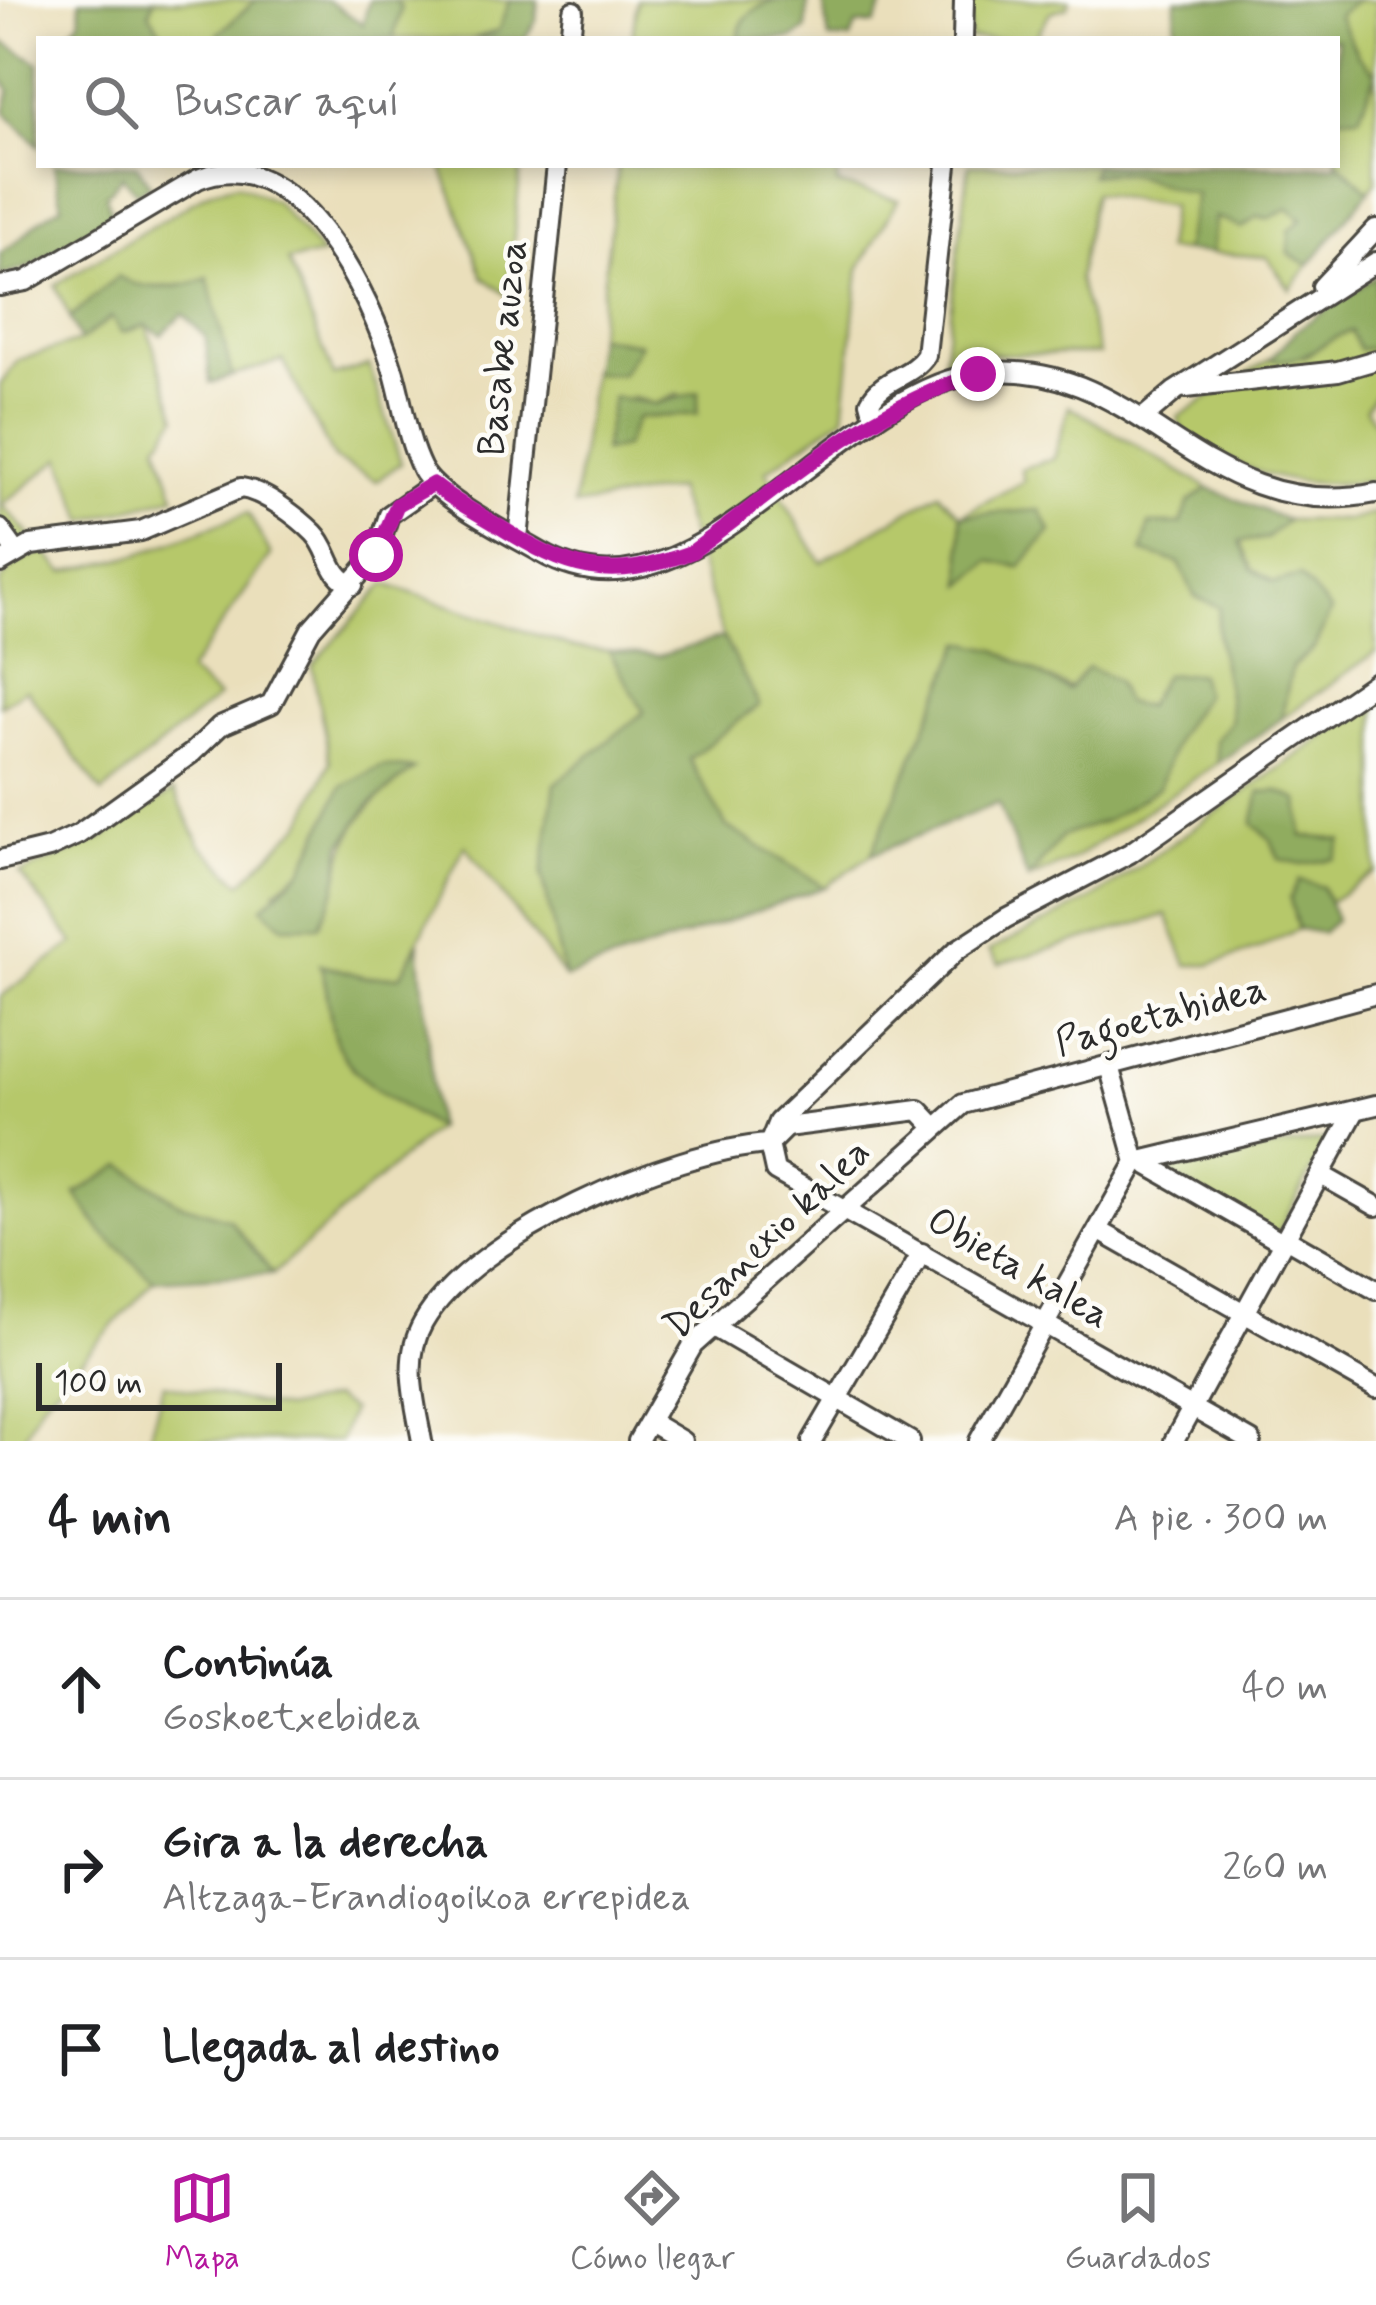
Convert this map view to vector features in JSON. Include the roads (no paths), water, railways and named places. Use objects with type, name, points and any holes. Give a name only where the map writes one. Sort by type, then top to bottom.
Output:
[{"type":"street","points":[[963,36],[964,0]]},
{"type":"street","points":[[570,36],[572,11]]},
{"type":"street","name":"Basabe auzoa","points":[[518,538],[556,168]]},
{"type":"street","points":[[874,417],[870,402],[876,391],[919,365],[926,355],[947,168]]},
{"type":"street","points":[[0,286],[26,280],[198,179],[226,169],[260,174],[307,213],[347,267],[383,344],[417,454],[433,484],[518,538],[573,566],[616,572],[692,552],[874,417],[916,394],[978,374],[1061,380],[1143,418],[1228,476],[1265,490],[1318,500],[1376,493]]},
{"type":"street","points":[[1297,311],[1376,229]]},
{"type":"street","points":[[1143,418],[1175,391],[1376,262]]},
{"type":"street","points":[[1175,391],[1339,370],[1376,359]]},
{"type":"street","points":[[0,860],[50,848],[79,834],[220,726],[271,704],[311,629],[376,555],[397,505],[433,484]]},
{"type":"street","points":[[0,530],[8,556],[141,531],[241,488],[254,490],[314,532],[334,572],[353,585]]},
{"type":"street","points":[[769,1144],[778,1121],[957,950],[1130,853],[1376,682]]},
{"type":"street","name":"Pagoetabidea","points":[[963,1104],[1376,994]]},
{"type":"street","points":[[1109,1066],[1142,1163],[1376,1290]]},
{"type":"street","name":"Desanexio kalea","points":[[638,1441],[693,1346],[963,1104]]},
{"type":"street","points":[[979,1441],[1098,1230],[1142,1163],[1376,1106]]},
{"type":"street","points":[[422,1441],[410,1362],[424,1322],[493,1251],[603,1189],[734,1146],[769,1144],[786,1126],[919,1110],[934,1126]]},
{"type":"street","points":[[1174,1441],[1355,1111]]},
{"type":"street","name":"Obieta kalea","points":[[769,1144],[775,1171],[1251,1441]]},
{"type":"street","points":[[1323,1176],[1376,1206]]},
{"type":"street","points":[[1098,1230],[1376,1388]]},
{"type":"street","points":[[812,1441],[922,1253]]},
{"type":"street","points":[[714,1327],[910,1441]]},
{"type":"street","points":[[650,1422],[682,1441]]}]
